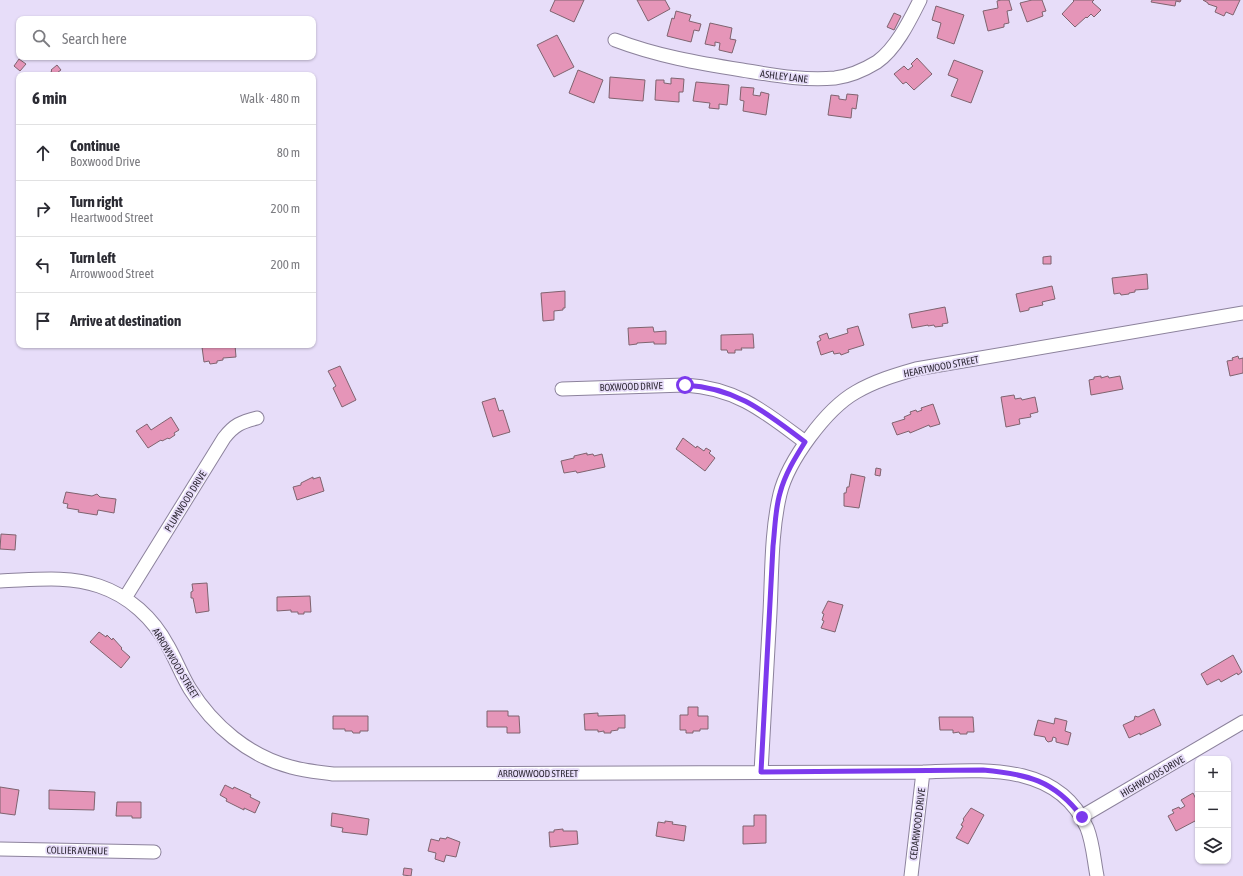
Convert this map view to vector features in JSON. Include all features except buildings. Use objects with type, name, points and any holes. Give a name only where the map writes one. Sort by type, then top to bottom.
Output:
[{"type":"street","name":"ASHLEY LANE","points":[[615,40],[642,50],[708,65],[780,76],[810,79],[836,78],[858,73],[879,61],[897,42],[920,0]]},
{"type":"street","name":"HEARTWOOD STREET","points":[[761,772],[773,546],[780,493],[793,462],[805,442],[826,418],[855,393],[873,383],[916,369],[1243,313]]},
{"type":"street","name":"BOXWOOD DRIVE","points":[[562,389],[685,385],[702,386],[735,395],[750,402],[765,411],[805,442]]},
{"type":"street","name":"PLUMWOOD DRIVE","points":[[125,598],[224,438],[231,429],[242,422],[256,418]]},
{"type":"street","name":"ARROWWOOD STREET","points":[[0,581],[75,580],[99,586],[125,598],[148,618],[159,631],[168,645],[190,689],[217,724],[232,737],[251,750],[269,759],[291,767],[333,774],[924,772],[983,770],[1010,772],[1032,778],[1049,785],[1072,804],[1082,817],[1088,830],[1097,876]]},
{"type":"street","name":"HIGHWOODS DRIVE","points":[[1082,817],[1243,722]]},
{"type":"street","name":"CEDARWOOD DRIVE","points":[[910,876],[924,772]]},
{"type":"street","name":"COLLIER AVENUE","points":[[0,849],[154,852]]},
{"type":"route","points":[[685,385],[702,386],[718,390],[735,395],[750,402],[765,411],[805,442],[793,462],[786,478],[780,493],[777,510],[773,546],[761,772],[924,772],[983,770],[1010,772],[1032,778],[1049,785],[1072,804],[1082,817]]}]
